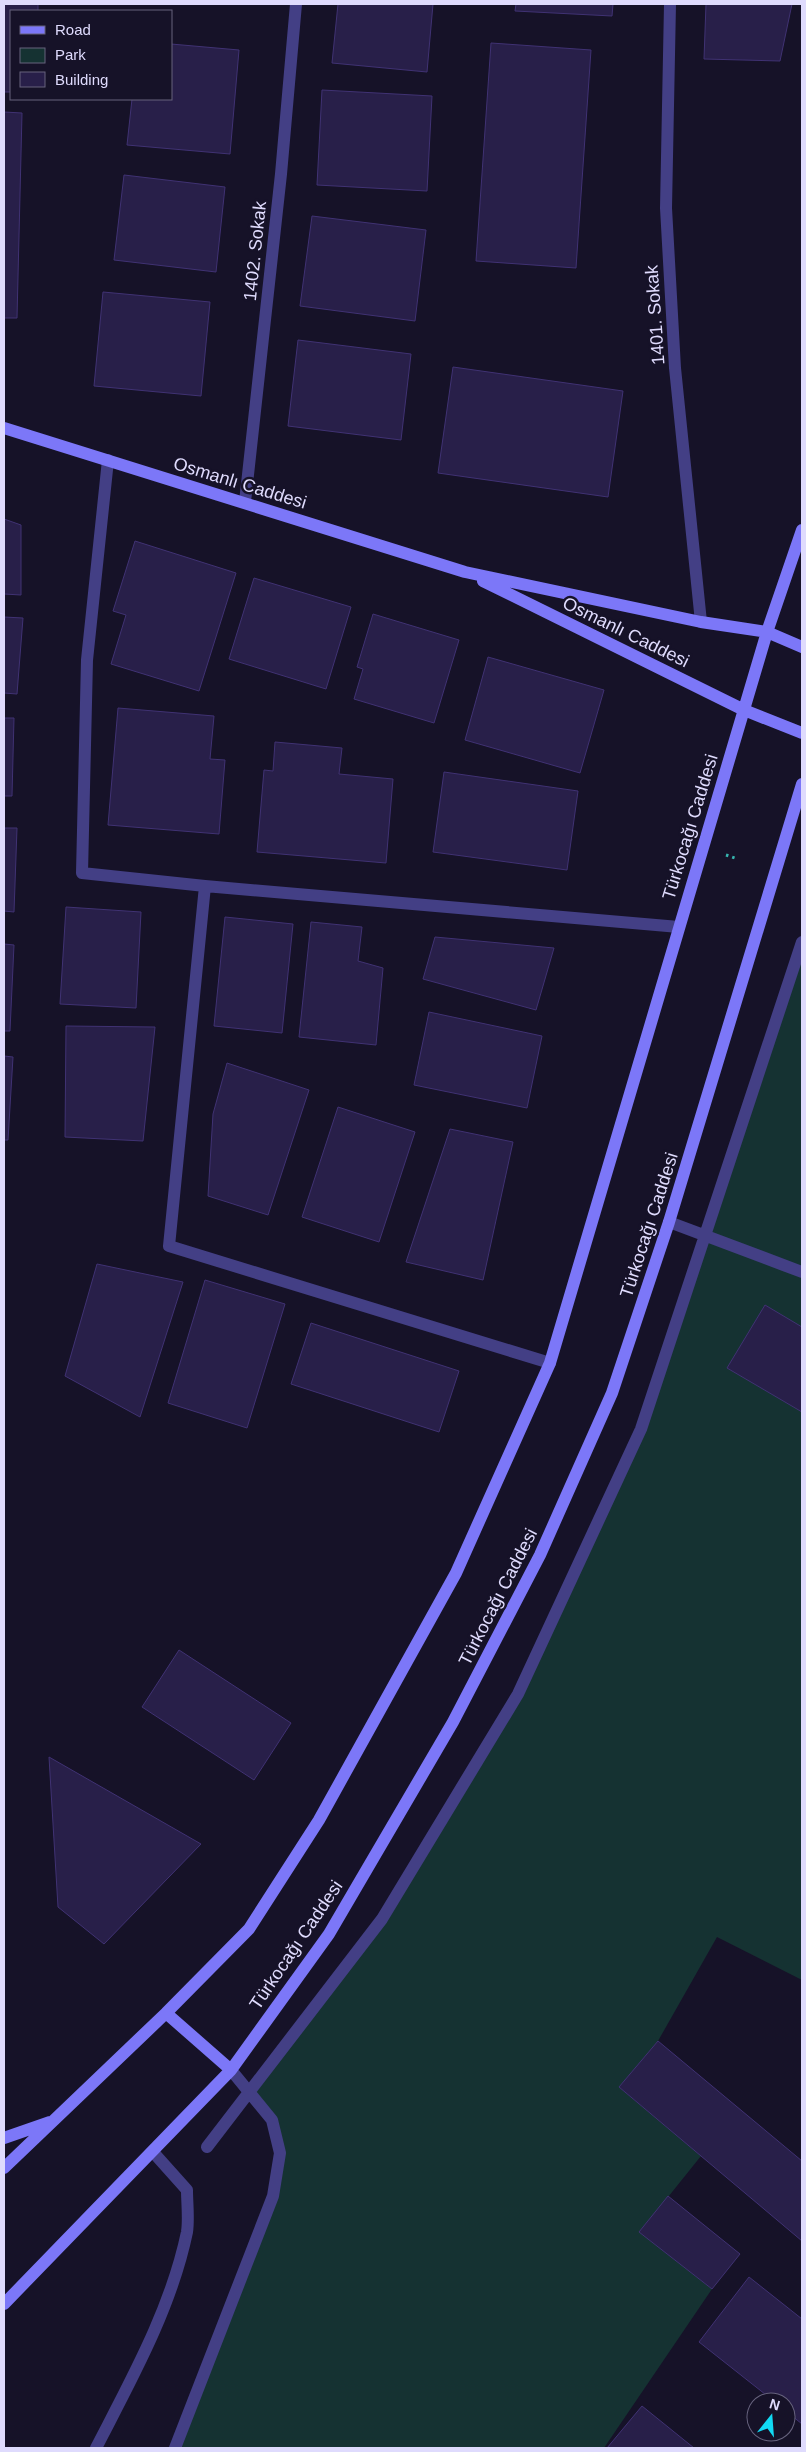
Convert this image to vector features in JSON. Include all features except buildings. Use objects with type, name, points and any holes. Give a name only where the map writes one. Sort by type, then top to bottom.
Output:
[{"type":"main road","name":"Osmanlı Caddesi","points":[[4,428],[466,572],[701,622],[767,632],[802,647]]},
{"type":"main road","points":[[767,632],[802,530]]},
{"type":"main road","name":"Osmanlı Caddesi","points":[[466,572],[744,710],[802,733]]},
{"type":"main road","name":"Türkocağı Caddesi","points":[[4,2168],[166,2014],[249,1929],[319,1820],[456,1573],[550,1363],[767,632]]},
{"type":"main road","name":"Türkocağı Caddesi","points":[[4,2304],[231,2070],[329,1934],[453,1722],[540,1555],[612,1393],[669,1222],[802,784]]},
{"type":"main road","points":[[166,2014],[231,2070]]},
{"type":"main road","points":[[4,2138],[55,2121]]},
{"type":"street","name":"1402. Sokak","points":[[245,502],[281,174],[296,4]]},
{"type":"street","name":"1401. Sokak","points":[[670,4],[666,208],[675,368],[701,622]]},
{"type":"street","points":[[108,460],[87,660],[82,873],[205,886],[679,927]]},
{"type":"street","points":[[205,886],[169,1246],[550,1363]]},
{"type":"street","points":[[207,2147],[382,1919],[518,1694],[641,1429],[802,942]]},
{"type":"street","points":[[669,1222],[802,1272]]},
{"type":"street","points":[[176,2448],[273,2196],[280,2153],[272,2120],[231,2070]]},
{"type":"street","points":[[96,2448],[122,2398],[166,2302],[187,2231],[187,2190],[153,2152]]},
{"type":"green space","points":[[802,941],[802,1980],[717,1937],[658,2041],[619,2087],[701,2156],[640,2232],[712,2289],[604,2448],[175,2448],[273,2196],[280,2153],[272,2120],[250,2093],[382,1919],[518,1694],[641,1429]]}]
